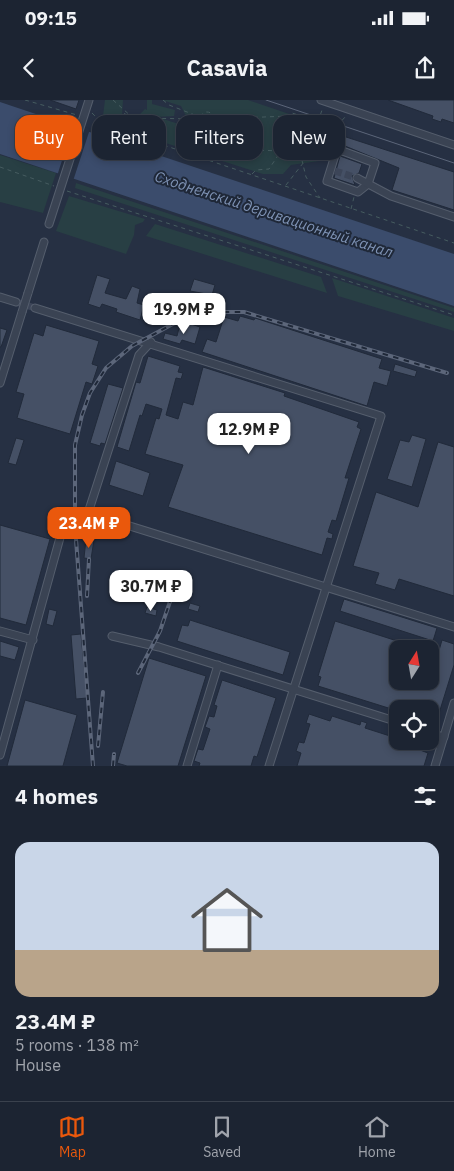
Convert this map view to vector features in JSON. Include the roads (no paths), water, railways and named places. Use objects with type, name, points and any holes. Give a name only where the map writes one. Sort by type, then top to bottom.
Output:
[{"type":"street","points":[[49,224],[63,188],[89,100]]},
{"type":"street","points":[[322,103],[339,103],[454,145]]},
{"type":"street","points":[[337,149],[375,163],[368,184],[358,192],[326,181],[333,170],[337,149]]},
{"type":"street","points":[[357,178],[391,196],[454,217]]},
{"type":"street","points":[[0,383],[44,242]]},
{"type":"street","points":[[0,297],[16,302]]},
{"type":"street","points":[[35,308],[150,342],[381,416],[269,766]]},
{"type":"street","points":[[88,512],[139,355],[150,342]]},
{"type":"street","points":[[0,755],[66,516],[88,512],[454,627]]},
{"type":"street","points":[[0,631],[33,640]]},
{"type":"street","points":[[112,636],[160,646],[389,719]]},
{"type":"street","points":[[187,766],[218,665]]},
{"type":"street","points":[[435,766],[454,703]]},
{"type":"street","points":[[439,736],[444,737]]},
{"type":"water","name":"Сходненский деривационный канал","points":[[0,102],[39,115],[15,115],[15,159],[0,154]]},
{"type":"water","name":"Сходненский деривационный канал","points":[[82,129],[92,133],[92,160],[166,160],[166,158],[454,254],[454,306],[18,160],[82,160]]},
{"type":"tunnel","points":[[335,171],[357,178]]},
{"type":"tunnel","points":[[16,302],[35,308]]},
{"type":"tram line","points":[[266,100],[454,163]]},
{"type":"railway","points":[[166,308],[204,310]]},
{"type":"railway","points":[[93,766],[75,526],[75,445],[82,415],[90,393],[106,368],[132,346],[182,319],[212,312],[244,312],[447,373]]},
{"type":"railway","points":[[87,596],[89,559]]},
{"type":"railway","points":[[138,673],[160,631],[179,575]]},
{"type":"railway","points":[[98,746],[103,692]]},
{"type":"railway","points":[[113,766],[114,754]]}]
